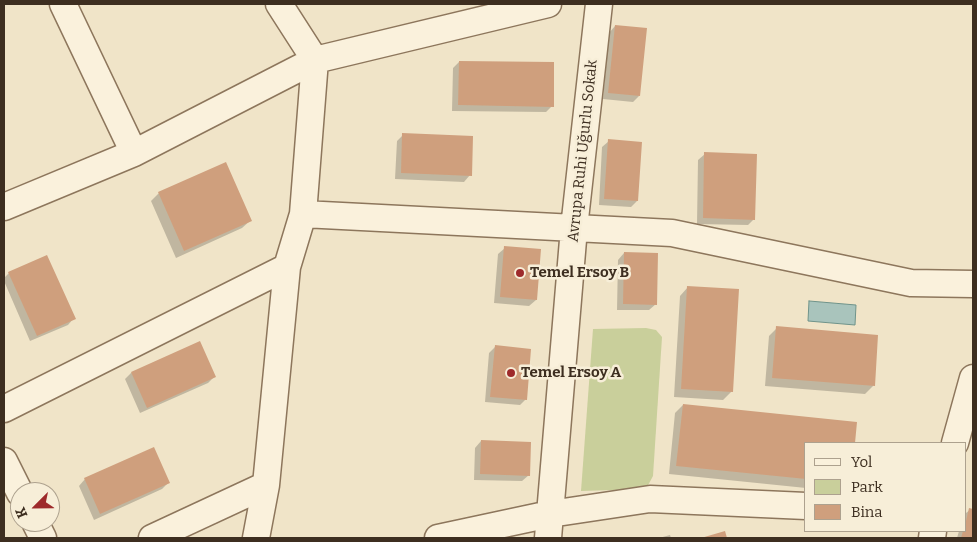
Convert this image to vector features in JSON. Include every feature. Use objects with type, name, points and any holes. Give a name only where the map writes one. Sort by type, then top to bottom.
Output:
[{"type":"street","points":[[62,4],[134,153]]},
{"type":"street","points":[[256,538],[266,485],[287,267],[303,214],[315,60],[280,4]]},
{"type":"street","points":[[4,207],[134,153],[315,60],[548,4]]},
{"type":"street","name":"Avrupa Ruhi Uğurlu Sokak","points":[[549,526],[574,228],[599,4]]},
{"type":"street","points":[[303,214],[672,233],[911,283],[973,284]]},
{"type":"street","points":[[4,409],[287,267]]},
{"type":"street","points":[[955,442],[973,378]]},
{"type":"street","points":[[4,461],[14,482]]},
{"type":"street","points":[[152,538],[266,485]]},
{"type":"street","points":[[438,538],[549,526],[650,499],[804,506]]},
{"type":"green space","points":[[646,328],[656,330],[662,337],[653,476],[646,489],[581,491],[593,329]]},
{"type":"water","points":[[809,301],[856,305],[855,325],[808,321]]},
{"type":"building","points":[[615,25],[647,28],[640,96],[608,93]]},
{"type":"building","points":[[459,61],[554,62],[554,107],[458,105]]},
{"type":"building","points":[[402,133],[473,136],[472,176],[401,173]]},
{"type":"building","points":[[608,139],[642,142],[638,201],[604,199]]},
{"type":"building","points":[[704,152],[757,154],[755,220],[703,218]]},
{"type":"building","points":[[226,162],[252,221],[184,251],[158,192]]},
{"type":"building","name":"Temel Ersoy B","points":[[504,246],[541,249],[537,300],[500,297]]},
{"type":"building","points":[[624,252],[658,253],[657,305],[623,304]]},
{"type":"building","points":[[47,255],[76,319],[37,336],[8,272]]},
{"type":"building","points":[[687,286],[739,289],[733,392],[681,389]]},
{"type":"building","points":[[776,326],[878,335],[875,386],[772,378]]},
{"type":"building","points":[[200,341],[216,377],[147,408],[131,372]]},
{"type":"building","name":"Temel Ersoy A","points":[[495,345],[531,349],[527,400],[490,397]]},
{"type":"building","points":[[683,404],[857,422],[855,442],[804,442],[804,479],[676,466]]},
{"type":"building","points":[[481,440],[531,442],[530,476],[480,474]]},
{"type":"building","points":[[154,447],[170,483],[100,514],[84,478]]},
{"type":"building","points":[[969,508],[973,509],[973,538],[961,538],[963,532],[967,532]]},
{"type":"building","points":[[725,531],[727,538],[701,538]]},
{"type":"place","name":"Temel Ersoy B","points":[[520,273]]},
{"type":"place","name":"Temel Ersoy A","points":[[511,373]]}]
